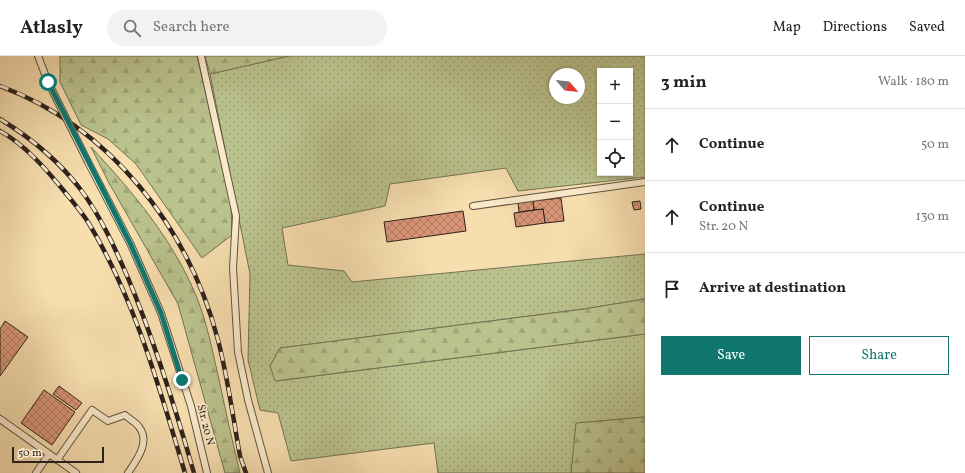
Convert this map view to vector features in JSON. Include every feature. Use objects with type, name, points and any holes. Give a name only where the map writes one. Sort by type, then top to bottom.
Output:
[{"type":"lane","name":"Str. 20 N","points":[[38,56],[48,82],[131,245],[161,313],[191,406],[207,473]]},
{"type":"lane","points":[[201,56],[236,216],[233,268],[238,352],[248,400],[268,473]]},
{"type":"lane","points":[[473,206],[645,182]]},
{"type":"lane","points":[[57,460],[92,410],[108,421],[125,415],[140,427],[144,438],[141,453],[128,473]]},
{"type":"lane","points":[[0,420],[76,473]]},
{"type":"lane","points":[[36,473],[49,454]]},
{"type":"green space","points":[[60,56],[197,56],[231,204],[232,235],[202,258],[136,164],[108,139],[81,125],[60,82]]},
{"type":"green space","points":[[205,56],[289,56],[210,74]]},
{"type":"green space","points":[[289,56],[645,56],[645,177],[518,191],[506,168],[390,184],[385,206],[282,228],[288,265],[344,271],[352,282],[645,254],[645,299],[584,309],[280,348],[270,366],[276,381],[645,334],[645,417],[579,423],[571,473],[438,473],[434,443],[291,461],[278,413],[260,410],[248,360],[250,274],[210,74]]},
{"type":"green space","points":[[91,147],[151,218],[177,257],[188,277],[201,307],[214,356],[240,473],[225,473],[178,304],[109,183]]},
{"type":"green space","points":[[645,299],[645,334],[275,381],[270,366],[280,348],[584,309]]},
{"type":"green space","points":[[645,417],[645,473],[571,473],[576,423]]},
{"type":"building","points":[[561,198],[564,221],[545,223],[543,209],[534,210],[533,201]]},
{"type":"building","points":[[533,201],[534,210],[519,212],[518,203]]},
{"type":"building","points":[[640,201],[641,209],[634,210],[632,202]]},
{"type":"building","points":[[543,209],[545,223],[516,227],[514,213]]},
{"type":"building","points":[[463,211],[466,231],[387,242],[384,222]]},
{"type":"building","points":[[5,321],[28,337],[0,376],[0,329]]},
{"type":"building","points":[[59,386],[82,403],[76,410],[53,394]]},
{"type":"building","points":[[44,390],[75,412],[52,445],[21,423]]},
{"type":"railway","points":[[0,86],[40,104],[77,127],[110,155],[140,187],[166,222],[187,259],[205,299],[222,354],[240,456],[246,473]]},
{"type":"railway","points":[[0,119],[23,134],[63,169],[81,190],[101,222],[123,267],[156,350],[194,473]]},
{"type":"railway","points":[[0,131],[18,143],[50,174],[88,222],[105,251],[144,344],[185,473]]},
{"type":"route","points":[[48,82],[131,245],[161,313],[182,380]]}]
